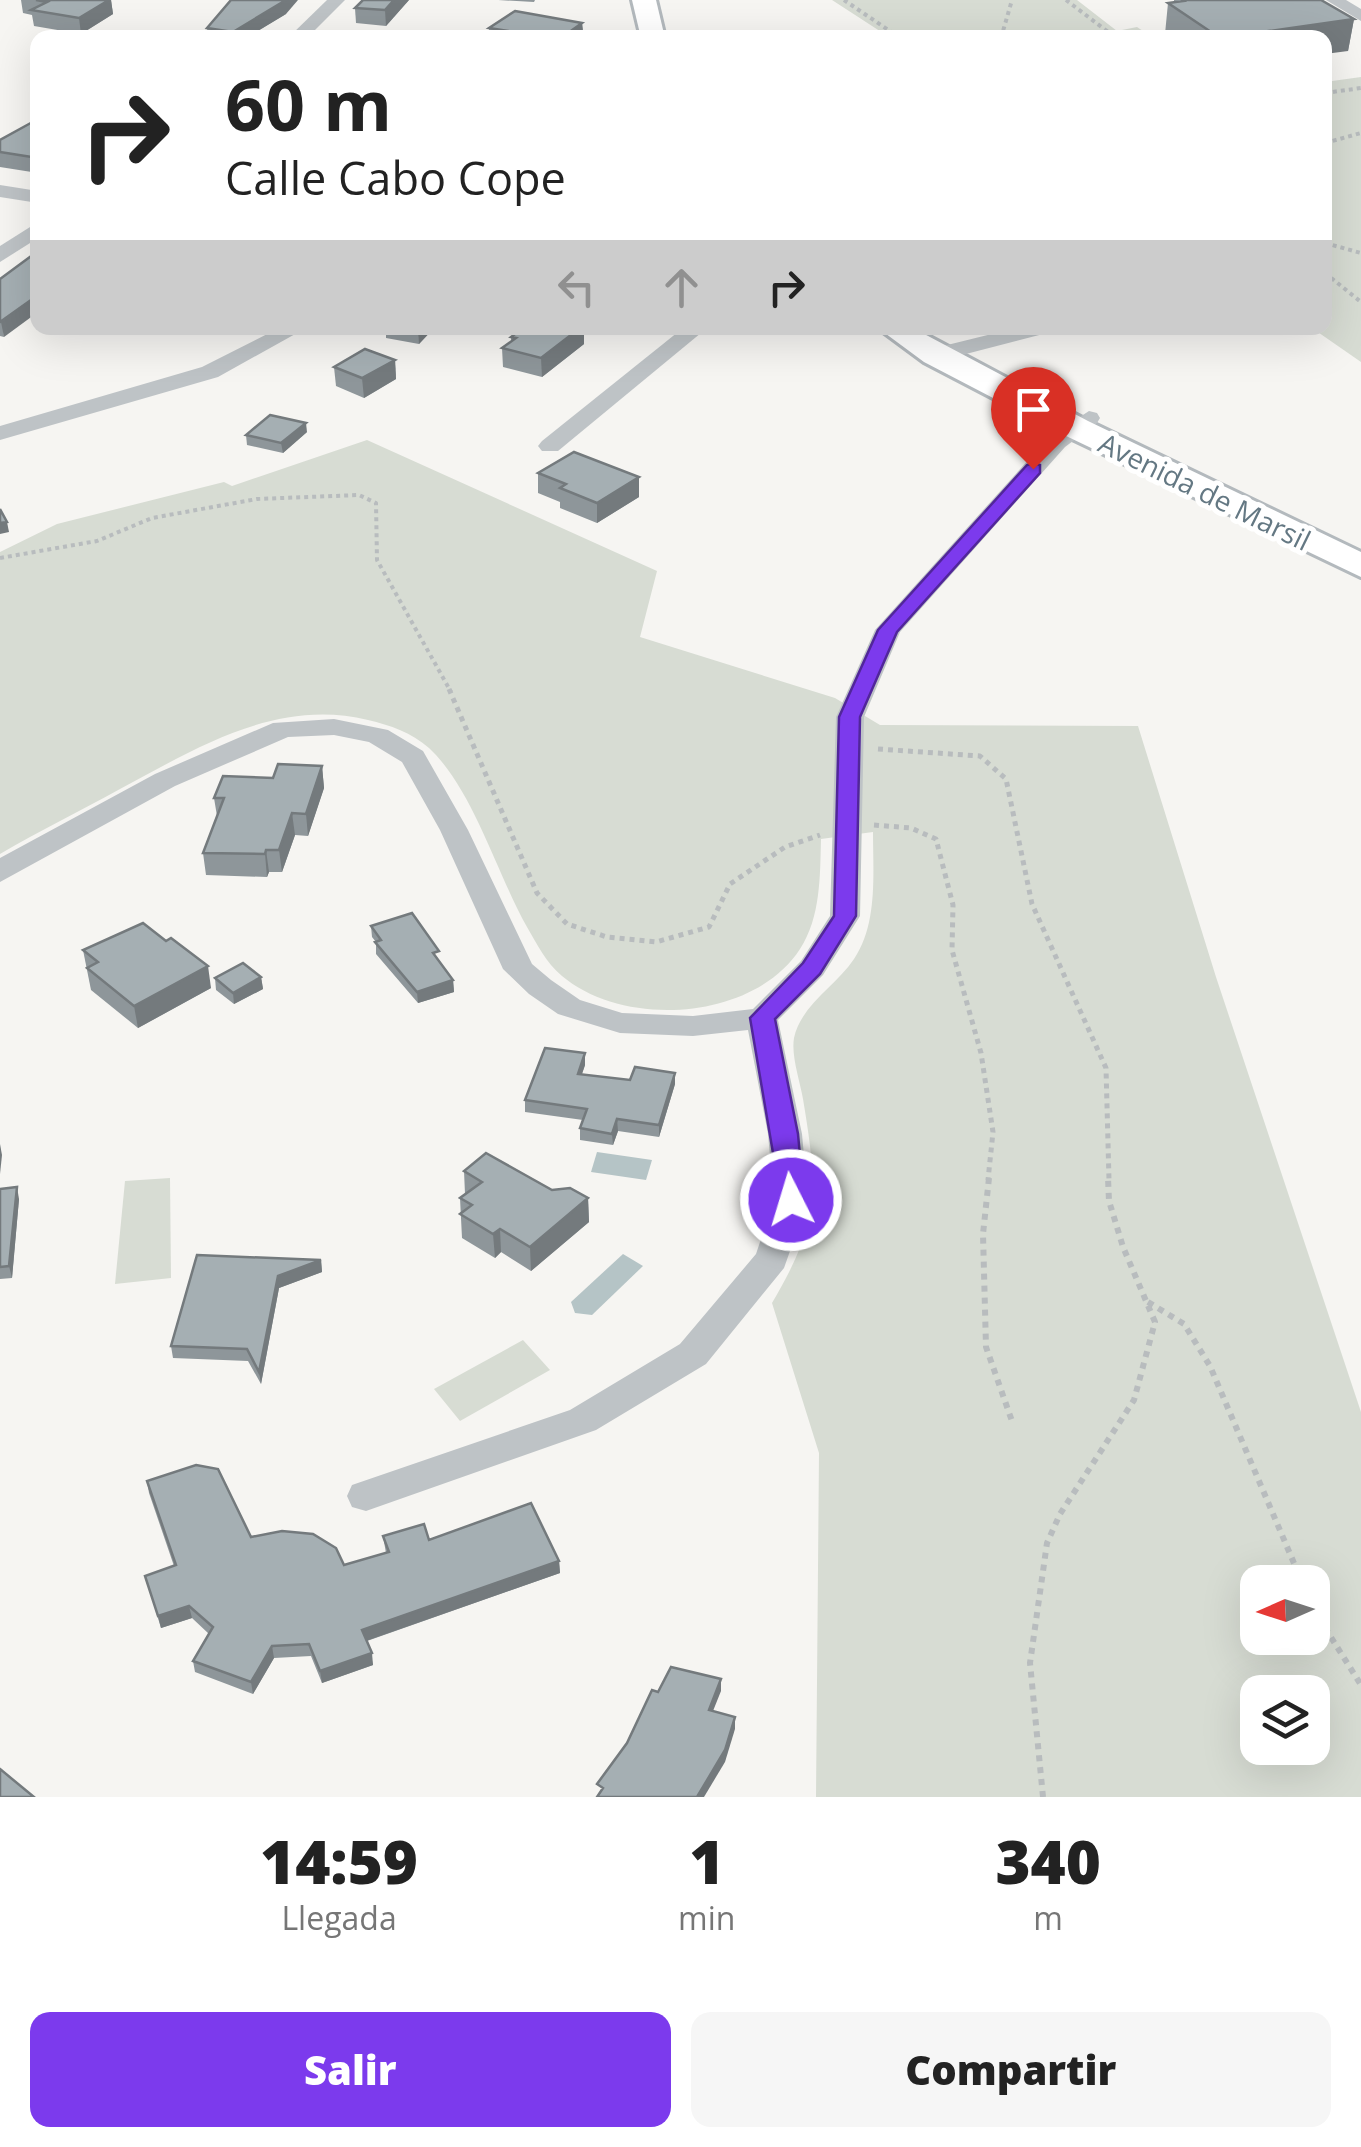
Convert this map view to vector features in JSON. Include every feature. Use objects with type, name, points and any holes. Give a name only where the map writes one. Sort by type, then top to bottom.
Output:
[{"type":"street","points":[[305,30],[337,0]]},
{"type":"street","points":[[628,0],[633,30]]},
{"type":"street","points":[[644,0],[651,30]]},
{"type":"street","points":[[1334,0],[1361,16]]},
{"type":"street","points":[[0,191],[30,196]]},
{"type":"street","points":[[0,256],[30,234]]},
{"type":"street","points":[[0,434],[210,372],[281,335]]},
{"type":"street","points":[[550,446],[687,335]]},
{"type":"street","name":"Avenida de Marsil","points":[[912,335],[937,344],[1361,566]]},
{"type":"street","points":[[937,344],[994,335]]},
{"type":"street","points":[[0,873],[16,860],[149,789],[234,750],[283,729],[334,727],[378,736],[413,757],[454,830],[520,968],[540,987],[569,1006],[620,1024],[693,1026],[762,1018],[812,968],[845,916],[850,717],[888,630],[1057,442],[1082,423]]},
{"type":"street","name":"Avenida de Marsil","points":[[1082,423],[1361,548]]},
{"type":"street","points":[[366,1496],[583,1420],[693,1354],[772,1260],[791,1200],[786,1134],[762,1018]]},
{"type":"path","points":[[844,0],[888,30]]},
{"type":"path","points":[[1003,30],[1012,0]]},
{"type":"path","points":[[1066,0],[1105,30]]},
{"type":"path","points":[[1332,92],[1361,88]]},
{"type":"path","points":[[1332,141],[1361,132]]},
{"type":"path","points":[[1332,245],[1361,253]]},
{"type":"path","points":[[1332,279],[1361,302]]},
{"type":"path","points":[[0,558],[97,541],[152,518],[257,499],[359,495],[376,503],[377,560],[458,705],[537,893],[567,924],[607,937],[656,942],[708,927],[730,884],[785,847],[847,825],[911,828],[936,839],[952,905],[952,950],[981,1053],[993,1132],[983,1234],[986,1347],[1013,1424]]},
{"type":"path","points":[[849,752],[892,748],[980,756],[1006,779],[1032,904],[1106,1068],[1109,1201],[1123,1247],[1155,1322],[1134,1400],[1060,1514],[1047,1543],[1030,1663],[1043,1797]]},
{"type":"path","points":[[1146,1301],[1184,1324],[1210,1366],[1295,1565]]},
{"type":"path","points":[[1330,1635],[1361,1684]]},
{"type":"shaded area","points":[[832,0],[1077,0],[1116,30],[878,30]]},
{"type":"shaded area","points":[[1361,77],[1361,362],[1322,335],[1332,335],[1332,81]]},
{"type":"shaded area","points":[[367,440],[657,571],[640,637],[835,698],[880,725],[1138,726],[1216,977],[1361,1412],[1361,1797],[816,1797],[819,1453],[772,1303],[799,1250],[811,1204],[811,1157],[794,1038],[804,1016],[847,969],[862,945],[871,914],[873,832],[821,839],[818,896],[812,923],[800,949],[779,973],[752,991],[721,1003],[687,1009],[619,1004],[588,993],[556,971],[527,927],[471,809],[445,765],[415,738],[368,720],[301,716],[238,731],[178,758],[0,854],[0,552],[57,524],[224,482],[232,486]]},
{"type":"shaded area","points":[[597,1152],[652,1160],[646,1180],[591,1172]]},
{"type":"shaded area","points":[[170,1178],[171,1278],[115,1284],[125,1181]]},
{"type":"shaded area","points":[[623,1254],[643,1266],[592,1315],[575,1313],[571,1302]]},
{"type":"shaded area","points":[[523,1340],[550,1370],[460,1421],[434,1389]]},
{"type":"building","points":[[36,0],[109,0],[79,18],[31,10],[47,2]]},
{"type":"building","points":[[231,0],[286,0],[236,30],[207,28]]},
{"type":"building","points":[[363,0],[394,0],[385,10],[355,8]]},
{"type":"building","points":[[1321,0],[1354,19],[1276,30],[1208,30],[1168,3]]},
{"type":"building","points":[[515,11],[582,23],[572,30],[489,28]]},
{"type":"building","points":[[30,123],[30,157],[0,152],[0,140]]},
{"type":"building","points":[[30,257],[30,301],[0,322],[0,279]]},
{"type":"building","points":[[571,335],[541,358],[502,348],[516,338],[511,337]]},
{"type":"building","points":[[365,349],[395,360],[362,378],[334,367]]},
{"type":"building","points":[[270,415],[306,423],[281,443],[246,435]]},
{"type":"building","points":[[574,452],[639,477],[597,503],[560,488],[566,484],[538,473]]},
{"type":"building","points":[[278,764],[322,766],[306,814],[292,813],[279,850],[266,850],[265,854],[203,853],[224,798],[214,798],[223,776],[273,778]]},
{"type":"building","points":[[412,913],[439,951],[433,953],[453,980],[417,992],[375,942],[381,940],[371,926]]},
{"type":"building","points":[[143,923],[208,966],[134,1006],[87,968],[98,962],[83,950]]},
{"type":"building","points":[[243,963],[261,977],[233,993],[215,978]]},
{"type":"building","points":[[545,1048],[585,1053],[578,1074],[630,1080],[635,1067],[675,1073],[659,1125],[617,1119],[612,1134],[580,1128],[587,1109],[525,1100]]},
{"type":"building","points":[[486,1153],[552,1190],[570,1188],[588,1198],[530,1247],[500,1229],[493,1234],[460,1214],[472,1205],[460,1198],[482,1182],[464,1171]]},
{"type":"building","points":[[17,1187],[9,1266],[0,1267],[0,1189]]},
{"type":"building","points":[[197,1255],[321,1260],[278,1276],[259,1372],[247,1349],[171,1346]]},
{"type":"building","points":[[196,1465],[218,1469],[251,1537],[282,1531],[313,1534],[336,1548],[344,1565],[389,1552],[383,1536],[424,1524],[429,1540],[531,1503],[559,1561],[362,1630],[372,1653],[320,1671],[309,1644],[272,1646],[251,1682],[193,1661],[213,1627],[189,1606],[158,1616],[145,1576],[176,1565],[147,1481]]},
{"type":"building","points":[[671,1667],[721,1679],[709,1710],[735,1717],[725,1750],[697,1797],[597,1797],[603,1788],[597,1784],[627,1743],[652,1690],[658,1692]]},
{"type":"building","points":[[0,1769],[34,1797],[0,1797]]},
{"type":"route","points":[[791,1200],[786,1134],[762,1018],[812,968],[845,916],[850,717],[888,630],[1033,469]]}]
